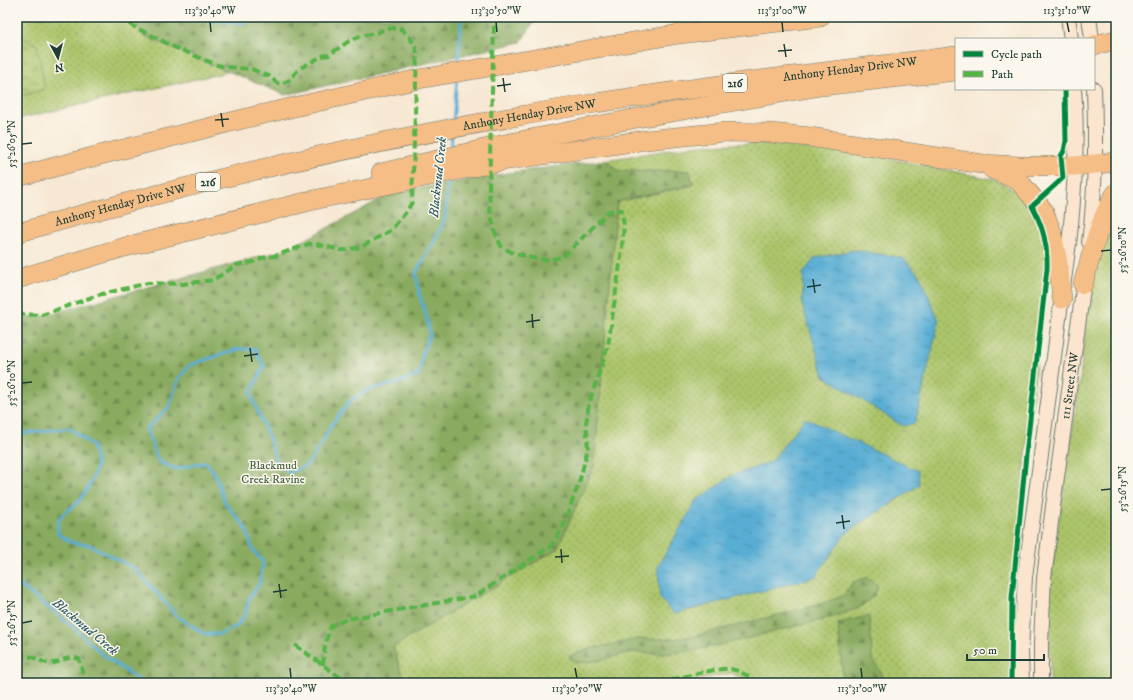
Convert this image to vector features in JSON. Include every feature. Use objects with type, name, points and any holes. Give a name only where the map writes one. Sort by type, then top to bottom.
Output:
[{"type":"highway","points":[[679,34],[740,17]]},
{"type":"highway","points":[[17,178],[100,154],[251,117],[400,83],[679,34],[820,17]]},
{"type":"highway","points":[[1095,39],[1116,39]]},
{"type":"highway","points":[[1095,45],[1116,39]]},
{"type":"highway","name":"Anthony Henday Drive NW","points":[[17,233],[128,201],[244,173],[400,138],[515,116],[703,87],[955,56]]},
{"type":"highway","points":[[17,279],[310,192],[392,177],[509,152],[632,119],[821,86],[955,71]]},
{"type":"highway","points":[[509,152],[724,132],[810,137],[982,164],[1075,166],[1116,162]]},
{"type":"highway","points":[[982,164],[1019,181],[1044,210],[1051,230],[1058,262],[1062,299]]},
{"type":"highway","points":[[1083,284],[1100,229],[1110,203],[1116,193]]},
{"type":"main road","points":[[1068,17],[1071,38]]},
{"type":"main road","points":[[1089,17],[1093,38]]},
{"type":"main road","name":"111 Street NW","points":[[1041,683],[1044,578],[1093,201],[1095,164],[1094,91]]},
{"type":"main road","name":"111 Street NW","points":[[1022,683],[1022,628],[1025,577],[1071,228],[1075,166],[1075,92]]},
{"type":"green space","points":[[17,17],[131,17],[142,35],[228,72],[17,119]]},
{"type":"green space","points":[[131,17],[537,17],[521,42],[285,95],[142,35]]},
{"type":"green space","points":[[17,35],[37,45],[45,89],[17,97]]},
{"type":"green space","points":[[766,143],[887,158],[997,180],[1017,192],[1032,206],[1041,225],[1048,254],[1012,597],[1011,683],[746,683],[732,673],[683,683],[405,683],[393,647],[557,549],[594,466],[617,202],[693,185],[690,171],[618,171],[606,160],[700,145]]},
{"type":"green space","name":"Blackmud Creek Ravine","points":[[606,160],[618,171],[690,171],[693,185],[617,202],[594,466],[557,549],[393,647],[405,683],[17,683],[17,317],[42,316],[288,249],[392,193],[514,172]]},
{"type":"green space","points":[[1116,203],[1116,683],[1050,683],[1050,581],[1080,380],[1090,286]]},
{"type":"green space","points":[[868,577],[878,586],[874,596],[859,608],[833,617],[696,650],[664,654],[631,652],[598,661],[575,663],[569,656],[589,649],[638,639],[671,639],[695,636],[817,605],[843,596],[853,582]]},
{"type":"green space","points":[[869,616],[872,658],[881,672],[883,680],[879,683],[843,683],[838,623]]},
{"type":"water","points":[[855,250],[903,258],[920,276],[939,321],[915,423],[903,426],[824,376],[802,304],[804,272],[815,258]]},
{"type":"water","points":[[805,418],[918,471],[919,485],[846,533],[815,577],[674,614],[660,598],[658,566],[696,501],[731,476],[771,462]]},
{"type":"waterway","name":"Blackmud Creek","points":[[205,17],[208,20],[243,23],[253,17]]},
{"type":"waterway","name":"Blackmud Creek","points":[[458,65],[461,17]]},
{"type":"waterway","name":"Blackmud Creek","points":[[453,121],[457,79]]},
{"type":"waterway","name":"Blackmud Creek","points":[[451,151],[452,134]]},
{"type":"waterway","name":"Blackmud Creek","points":[[17,434],[69,428],[92,445],[96,464],[94,475],[79,501],[59,519],[58,534],[73,543],[90,545],[135,569],[177,616],[204,634],[221,634],[237,626],[245,615],[249,598],[259,584],[263,562],[253,550],[245,527],[225,503],[214,472],[206,462],[176,469],[159,462],[146,429],[169,407],[178,380],[190,365],[238,349],[255,349],[264,367],[250,393],[271,443],[275,459],[289,473],[307,465],[319,448],[332,424],[350,401],[367,390],[394,384],[419,375],[423,351],[430,334],[419,293],[416,272],[433,244],[445,219],[448,178]]},
{"type":"waterway","name":"Blackmud Creek","points":[[17,583],[72,626],[103,655],[143,683]]},
{"type":"marked path","points":[[17,314],[42,315],[98,295],[148,283],[183,284],[213,280],[237,265],[274,256],[309,244],[316,244],[340,250],[361,247],[391,230],[407,211],[412,202],[417,53],[409,36],[401,29],[393,28],[383,30],[377,33],[360,36],[349,41],[329,55],[322,56],[299,69],[288,81],[281,84],[277,83],[269,76],[252,69],[217,65],[174,47],[117,17]]},
{"type":"marked path","points":[[323,665],[325,644],[331,626],[347,619],[476,596],[551,546],[562,529],[579,483],[588,448],[586,424],[589,403],[608,346],[621,257],[624,226],[622,210],[609,211],[563,257],[548,260],[532,258],[513,253],[501,246],[494,230],[490,210],[489,187],[494,27],[493,17]]},
{"type":"marked path","points":[[295,645],[348,683]]},
{"type":"marked path","points":[[17,656],[33,657],[42,662],[48,663],[56,663],[70,658],[79,659],[84,681],[93,682],[107,680],[109,683]]},
{"type":"marked path","points":[[660,683],[724,669],[738,671],[749,676],[758,683]]},
{"type":"cycle path","points":[[1011,683],[1012,597],[1047,269],[1047,252],[1044,236],[1032,206],[1063,178],[1061,156],[1064,151],[1066,141],[1065,90]]}]
